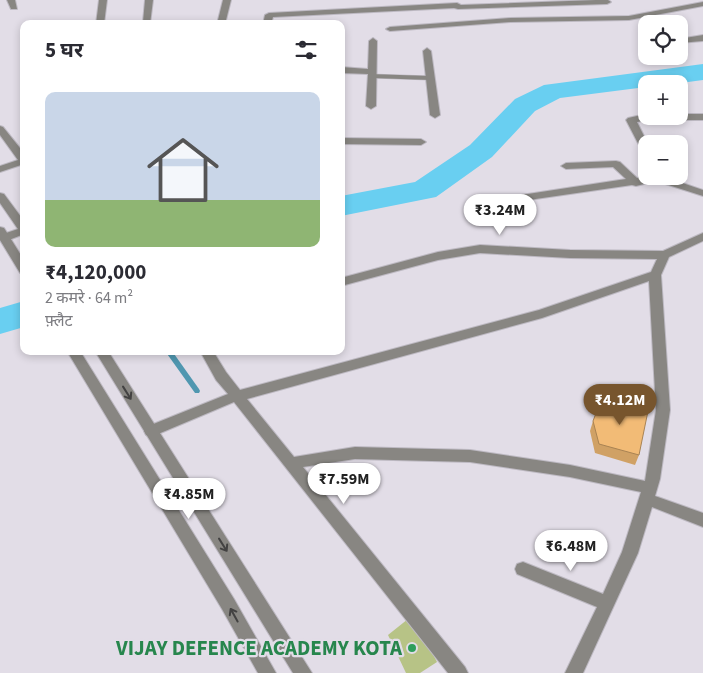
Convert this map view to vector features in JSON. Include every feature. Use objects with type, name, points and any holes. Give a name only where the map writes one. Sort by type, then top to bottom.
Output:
[{"type":"street","points":[[100,20],[103,0]]},
{"type":"street","points":[[147,20],[149,0]]},
{"type":"street","points":[[222,20],[227,0]]},
{"type":"street","points":[[268,20],[269,15],[456,4],[607,2],[605,0]]},
{"type":"street","points":[[673,0],[683,7]]},
{"type":"street","points":[[456,4],[464,23]]},
{"type":"street","points":[[390,29],[464,23],[629,18],[703,4]]},
{"type":"street","points":[[688,40],[703,38]]},
{"type":"street","points":[[371,106],[373,41]]},
{"type":"street","points":[[427,51],[435,115]]},
{"type":"street","points":[[345,71],[372,74]]},
{"type":"street","points":[[639,135],[631,120],[648,117],[703,118]]},
{"type":"street","points":[[0,129],[20,155]]},
{"type":"street","points":[[345,141],[421,142]]},
{"type":"street","points":[[0,169],[20,162]]},
{"type":"street","points":[[566,166],[616,164],[636,182]]},
{"type":"street","points":[[495,202],[636,182]]},
{"type":"street","points":[[681,185],[703,193]]},
{"type":"street","points":[[0,196],[20,224]]},
{"type":"street","points":[[20,230],[2,234],[20,263]]},
{"type":"street","points":[[345,281],[438,256],[480,249],[570,254],[666,255],[703,237]]},
{"type":"street","points":[[574,673],[630,553],[649,494],[663,410],[655,275],[666,255]]},
{"type":"street","points":[[151,431],[218,402],[542,314],[655,275]]},
{"type":"street","points":[[75,355],[228,604],[267,673]]},
{"type":"street","points":[[104,355],[303,673]]},
{"type":"street","points":[[208,355],[221,376],[459,673]]},
{"type":"street","points":[[292,463],[355,453],[470,456],[570,471],[649,494],[703,520]]},
{"type":"street","points":[[523,569],[607,603]]},
{"type":"lane","points":[[372,74],[430,78]]},
{"type":"green space","name":"VIJAY DEFENCE ACADEMY KOTA","points":[[413,615],[437,662],[420,673],[406,673],[388,635]]},
{"type":"building","points":[[602,398],[648,411],[639,455],[599,444],[593,421]]},
{"type":"waterway","points":[[345,205],[425,190],[481,151],[525,105],[554,91],[703,72]]},
{"type":"waterway","points":[[0,321],[20,315]]},
{"type":"waterway","points":[[171,355],[197,391]]},
{"type":"place","name":"VIJAY DEFENCE ACADEMY KOTA","points":[[412,648]]}]
